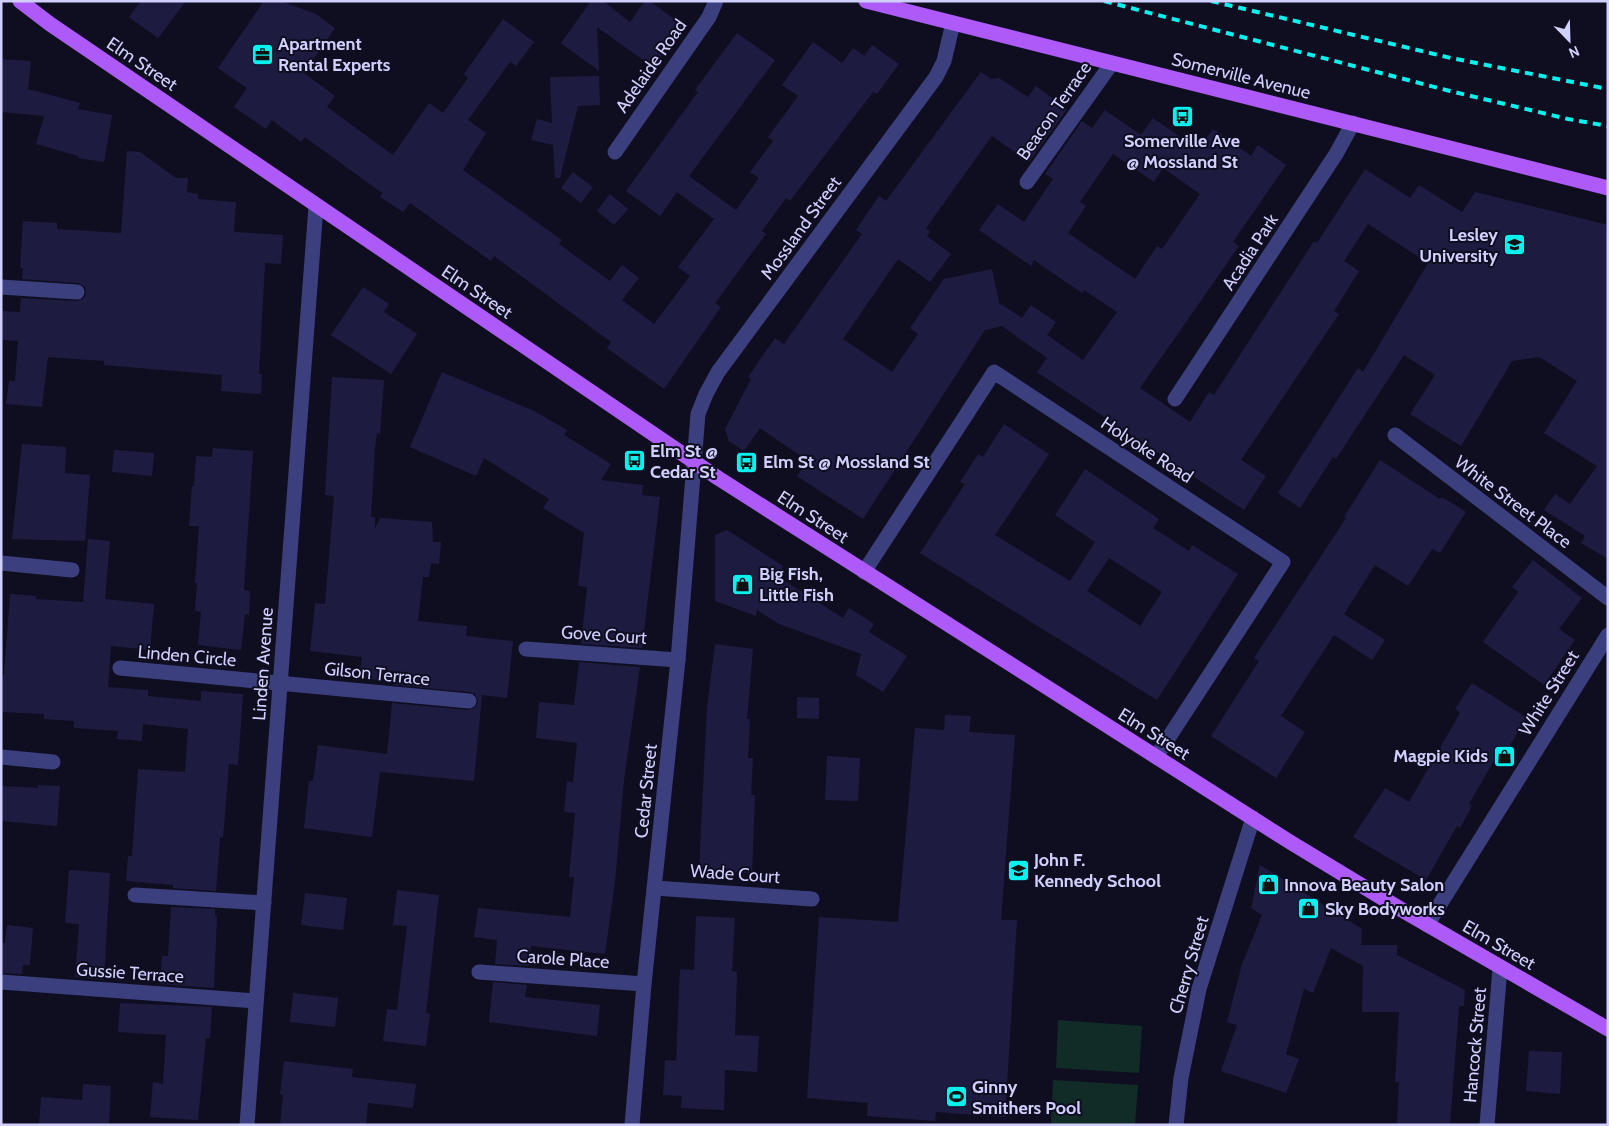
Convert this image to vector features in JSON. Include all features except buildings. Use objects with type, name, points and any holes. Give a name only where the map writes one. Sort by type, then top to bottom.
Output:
[{"type":"main road","name":"Elm Street","points":[[20,1],[316,206],[692,461],[1253,818],[1427,925],[1608,1029]]},
{"type":"main road","name":"Somerville Avenue","points":[[866,1],[1608,188]]},
{"type":"street","name":"Adelaide Road","points":[[615,152],[709,17],[716,1]]},
{"type":"street","name":"Mossland Street","points":[[692,461],[698,414],[712,382],[936,77],[944,60],[954,23]]},
{"type":"street","name":"Beacon Terrace","points":[[1027,182],[1112,62]]},
{"type":"street","name":"Acadia Park","points":[[1175,399],[1336,154],[1353,123]]},
{"type":"street","name":"Linden Avenue","points":[[247,1125],[316,206]]},
{"type":"street","points":[[1,287],[77,292]]},
{"type":"street","name":"Holyoke Road","points":[[864,572],[994,372],[1283,562],[1156,757]]},
{"type":"street","name":"White Street Place","points":[[1395,435],[1608,598]]},
{"type":"street","name":"Cedar Street","points":[[632,1125],[644,984],[678,660],[692,461]]},
{"type":"street","points":[[1,563],[72,570]]},
{"type":"street","name":"White Street","points":[[1427,925],[1608,635]]},
{"type":"street","name":"Gove Court","points":[[526,649],[678,660]]},
{"type":"street","name":"Linden Circle","points":[[120,668],[280,683]]},
{"type":"street","name":"Gilson Terrace","points":[[280,683],[469,702]]},
{"type":"street","points":[[1,757],[53,762]]},
{"type":"street","name":"Cherry Street","points":[[1176,1125],[1181,1078],[1199,989],[1253,818]]},
{"type":"street","name":"Wade Court","points":[[655,888],[812,899]]},
{"type":"street","points":[[136,895],[264,903]]},
{"type":"street","name":"Hancock Street","points":[[1487,1125],[1500,968]]},
{"type":"street","name":"Carole Place","points":[[479,972],[644,984]]},
{"type":"street","name":"Gussie Terrace","points":[[1,982],[256,1001]]},
{"type":"green space","points":[[1058,1020],[1142,1026],[1139,1073],[1056,1068]]},
{"type":"green space","points":[[1053,1080],[1138,1085],[1135,1125],[1051,1125]]},
{"type":"railway","points":[[1104,1],[1450,91],[1568,119],[1608,126]]},
{"type":"railway","points":[[1211,1],[1451,58],[1608,89]]},
{"type":"place","name":"Apartment Rental Experts","points":[[262,54]]},
{"type":"place","name":"Somerville Ave @ Mossland St","points":[[1182,116]]},
{"type":"place","name":"Lesley University","points":[[1514,245]]},
{"type":"place","name":"Elm St @ Cedar St","points":[[634,461]]},
{"type":"place","name":"Elm St @ Mossland St","points":[[747,462]]},
{"type":"place","name":"Big Fish, Little Fish","points":[[743,584]]},
{"type":"place","name":"Magpie Kids","points":[[1504,756]]},
{"type":"place","name":"John F. Kennedy School","points":[[1018,870]]},
{"type":"place","name":"Innova Beauty Salon","points":[[1268,885]]},
{"type":"place","name":"Sky Bodyworks","points":[[1309,909]]},
{"type":"place","name":"Ginny Smithers Pool","points":[[956,1097]]}]
